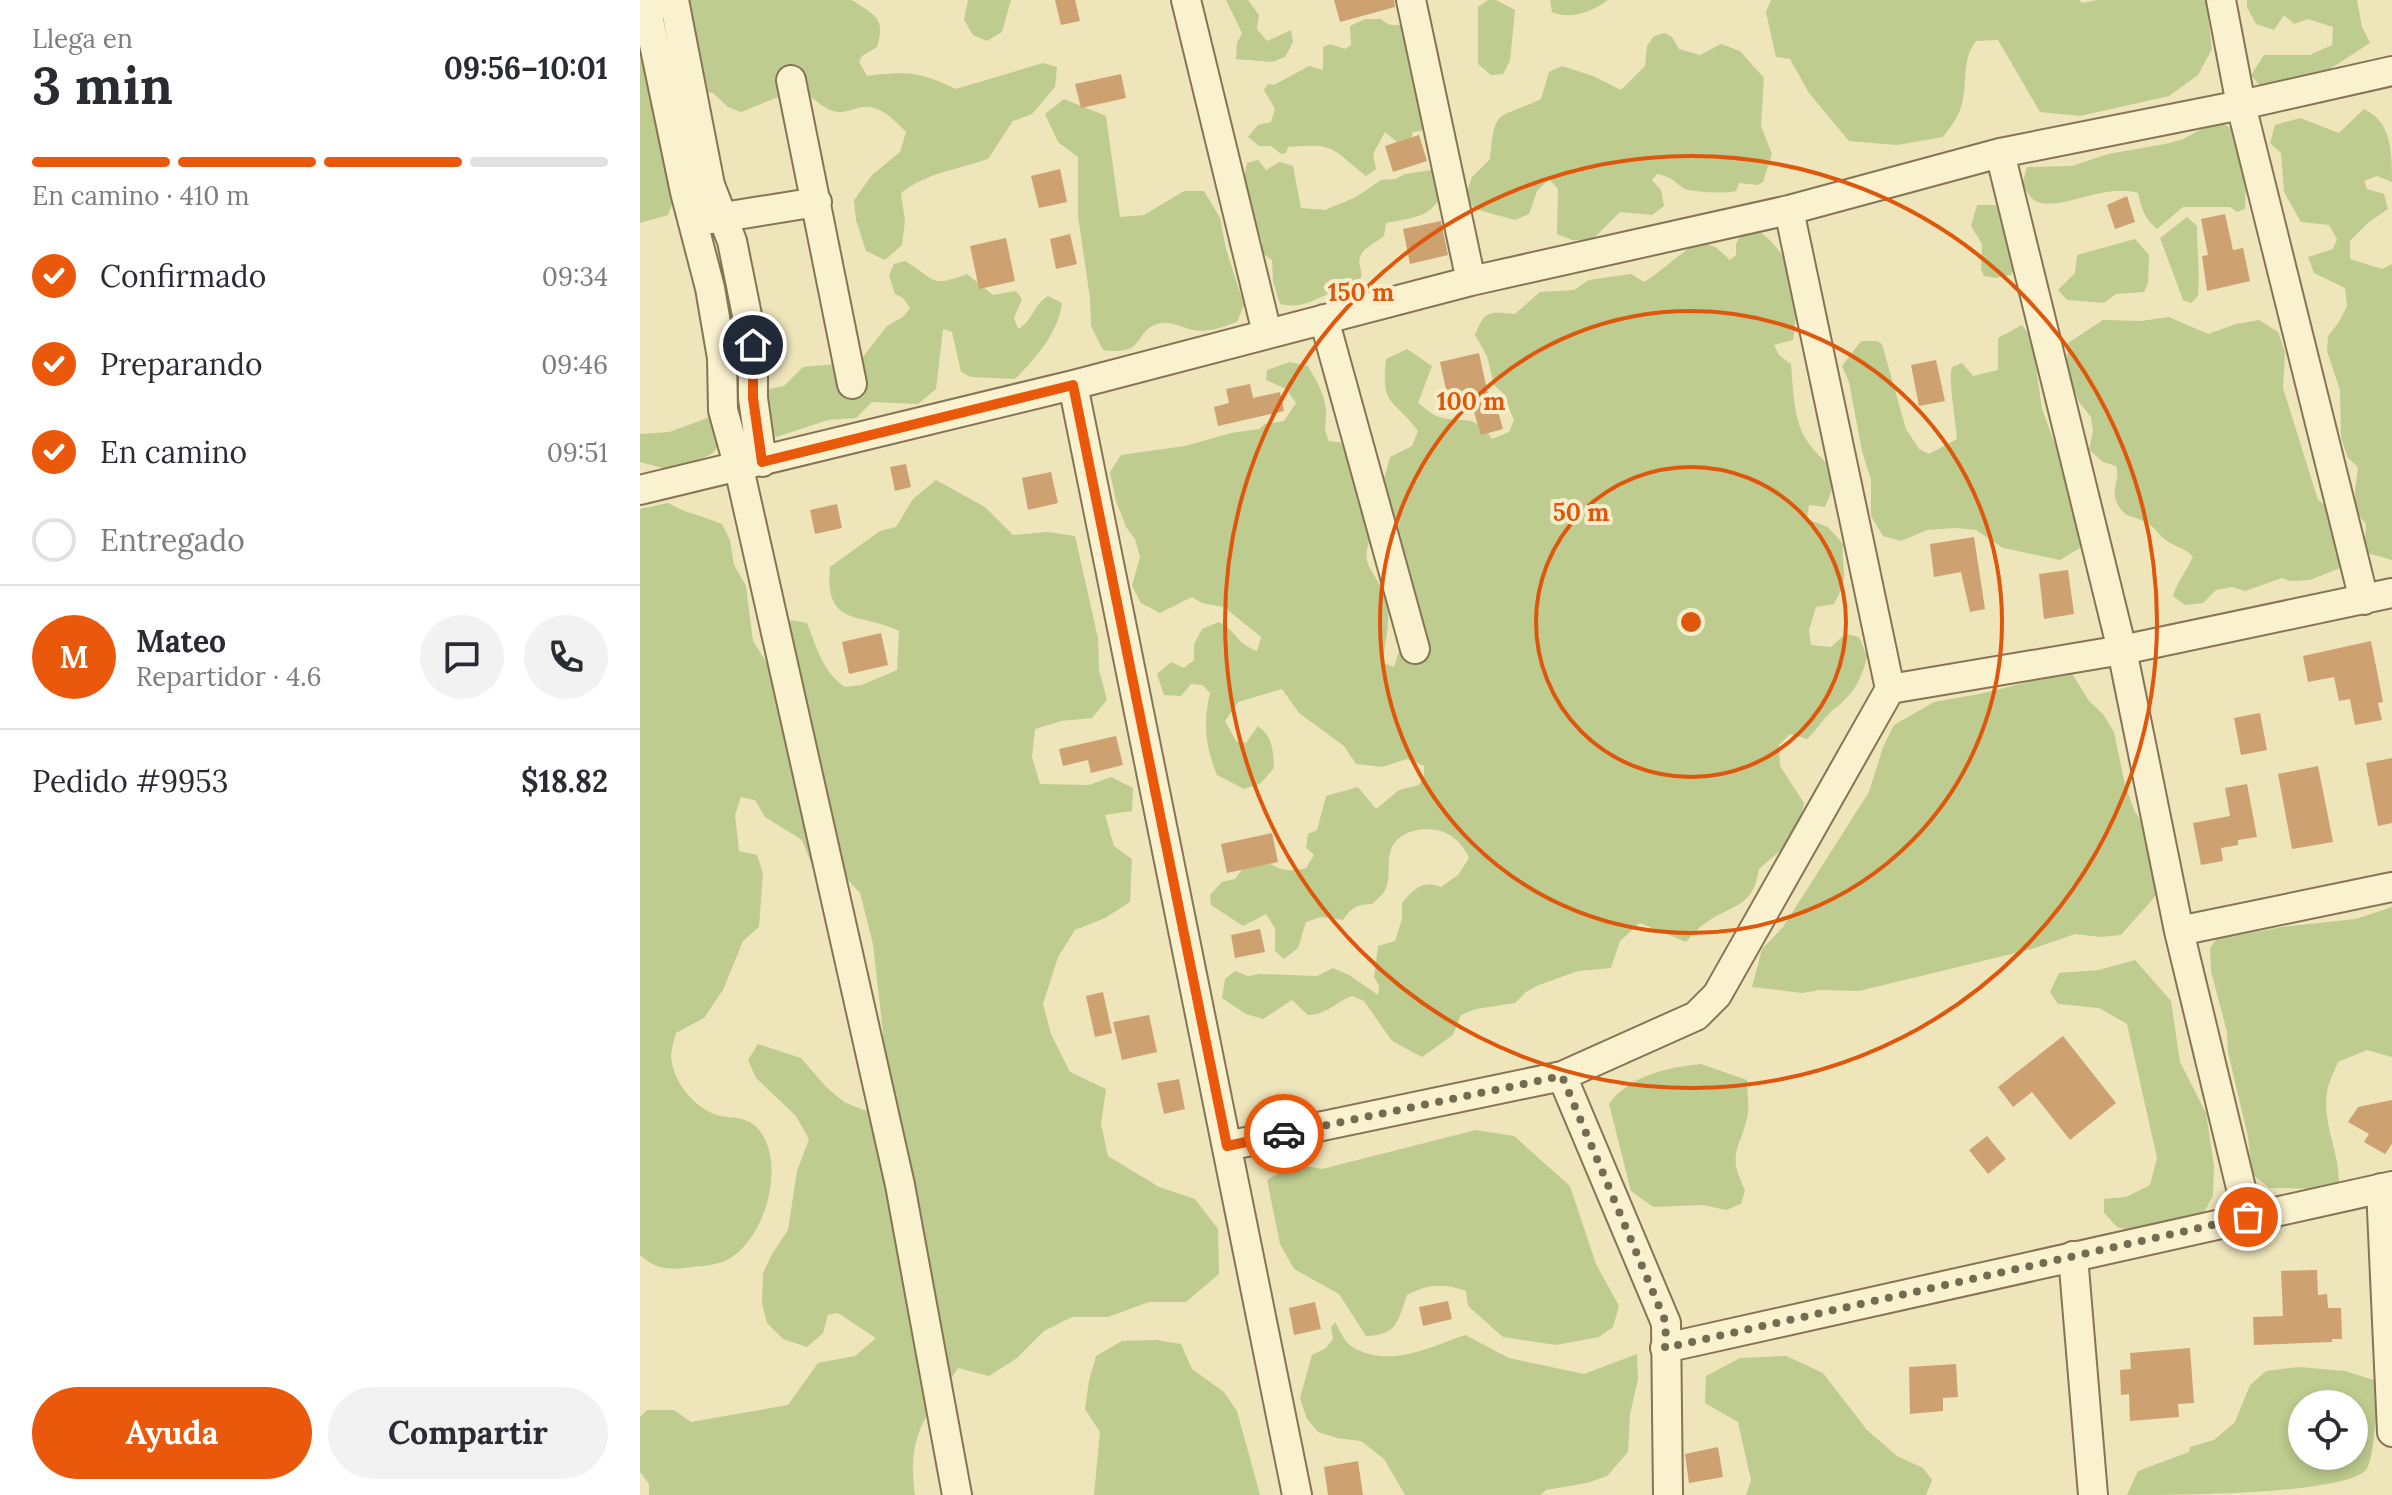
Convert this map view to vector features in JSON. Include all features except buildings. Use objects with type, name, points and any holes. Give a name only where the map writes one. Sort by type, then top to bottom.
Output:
[{"type":"street","points":[[649,0],[649,20],[692,222],[710,288],[722,358],[723,410],[751,465]]},
{"type":"street","points":[[674,0],[710,185],[732,241],[753,345],[751,465],[900,1185],[957,1495]]},
{"type":"street","points":[[1186,0],[1267,333]]},
{"type":"street","points":[[1411,0],[1471,281]]},
{"type":"street","points":[[2221,0],[2241,105],[2364,600]]},
{"type":"street","points":[[640,490],[1073,385],[1471,281],[1789,210],[2000,153],[2392,71]]},
{"type":"street","points":[[791,80],[852,384]]},
{"type":"street","points":[[2000,153],[2122,650],[2179,931],[2248,1217]]},
{"type":"street","points":[[692,222],[817,202]]},
{"type":"street","points":[[1227,1146],[1562,1076],[1696,1016],[1717,995],[1890,689],[1789,210]]},
{"type":"street","points":[[1324,319],[1415,649]]},
{"type":"street","points":[[1073,385],[1297,1495]]},
{"type":"street","points":[[1890,689],[2122,650],[2392,593]]},
{"type":"street","points":[[2179,931],[2392,887]]},
{"type":"street","points":[[1562,1076],[1666,1323],[1668,1495]]},
{"type":"street","points":[[1665,1348],[2386,1187],[2392,1432]]},
{"type":"street","points":[[2073,1256],[2093,1495]]},
{"type":"green space","points":[[640,0],[852,0],[879,23],[877,47],[862,56],[859,62],[867,76],[913,74],[956,89],[1043,63],[1057,67],[1055,87],[1032,114],[1013,121],[988,159],[932,176],[901,193],[905,221],[902,245],[885,260],[866,251],[856,220],[854,200],[872,175],[900,152],[906,132],[876,109],[863,107],[837,112],[798,89],[741,112],[728,107],[713,93],[694,91],[679,188],[668,215],[640,223]]},
{"type":"green space","points":[[968,0],[1011,0],[1002,32],[987,41],[973,35],[964,20]]},
{"type":"green space","points":[[1226,0],[1248,0],[1259,15],[1257,29],[1267,41],[1291,30],[1293,42],[1285,57],[1272,62],[1236,59],[1237,43],[1242,33]]},
{"type":"green space","points":[[1488,0],[1496,0],[1515,10],[1510,61],[1503,74],[1491,75],[1478,64],[1478,7]]},
{"type":"green space","points":[[1550,0],[1608,0],[1588,11],[1566,15],[1552,12]]},
{"type":"green space","points":[[1771,0],[2079,0],[2082,3],[2098,0],[2206,0],[2212,49],[2198,75],[2169,96],[2080,116],[2040,112],[1998,40],[1976,41],[1966,67],[1962,106],[1943,137],[1897,145],[1849,141],[1809,93],[1790,59],[1776,57],[1766,12]]},
{"type":"green space","points":[[2247,0],[2357,0],[2362,27],[2370,43],[2319,76],[2265,92],[2251,75],[2264,55],[2310,55],[2332,45],[2333,27],[2308,19],[2294,24],[2284,15],[2274,30],[2256,24],[2247,7]]},
{"type":"green space","points":[[1365,19],[1381,19],[1393,25],[1407,23],[1426,130],[1413,132],[1410,144],[1402,146],[1385,132],[1373,154],[1376,169],[1366,176],[1338,153],[1324,147],[1288,147],[1286,153],[1281,154],[1271,146],[1259,146],[1248,137],[1258,125],[1271,122],[1275,109],[1264,90],[1268,84],[1274,85],[1309,66],[1323,70],[1323,47],[1330,44],[1345,49],[1351,45],[1350,26]]},
{"type":"green space","points":[[1665,33],[1672,37],[1679,49],[1700,55],[1721,44],[1740,51],[1764,78],[1761,126],[1772,154],[1763,182],[1757,185],[1739,183],[1736,191],[1732,192],[1703,192],[1685,189],[1670,178],[1657,174],[1652,180],[1661,190],[1664,206],[1652,215],[1620,212],[1592,240],[1572,240],[1557,234],[1558,189],[1549,179],[1537,191],[1529,214],[1515,220],[1475,209],[1465,197],[1472,177],[1490,159],[1497,122],[1507,113],[1541,99],[1549,72],[1562,66],[1593,76],[1621,90],[1645,66],[1647,46],[1654,36]]},
{"type":"green space","points":[[1064,99],[1106,116],[1120,217],[1144,215],[1184,191],[1204,191],[1220,218],[1226,249],[1244,305],[1237,322],[1205,331],[1162,323],[1146,330],[1128,349],[1103,350],[1091,326],[1078,216],[1078,157],[1058,142],[1045,114]]},
{"type":"green space","points":[[2364,109],[2385,130],[2392,160],[2392,182],[2377,176],[2364,181],[2367,189],[2384,194],[2388,209],[2350,241],[2350,259],[2382,269],[2392,264],[2392,560],[2364,552],[2366,524],[2355,504],[2358,467],[2348,458],[2341,438],[2340,390],[2327,351],[2328,336],[2347,306],[2345,288],[2314,273],[2308,257],[2333,249],[2337,239],[2329,225],[2301,222],[2284,192],[2281,153],[2270,143],[2275,125],[2300,118],[2339,133]]},
{"type":"green space","points":[[2217,121],[2235,130],[2236,150],[2246,176],[2245,209],[2237,212],[2230,207],[2183,207],[2157,229],[2144,213],[2138,193],[2110,191],[2068,201],[2043,203],[2034,200],[2022,185],[2027,167],[2072,166],[2108,154],[2165,144],[2181,140]]},
{"type":"green space","points":[[1258,160],[1266,170],[1280,162],[1293,166],[1301,208],[1325,210],[1356,197],[1381,180],[1395,179],[1405,174],[1438,169],[1445,186],[1441,197],[1423,214],[1386,223],[1384,236],[1362,253],[1359,263],[1361,276],[1355,287],[1346,294],[1328,295],[1300,305],[1280,304],[1273,281],[1272,260],[1262,253],[1262,242],[1243,183],[1247,163]]},
{"type":"green space","points":[[1977,205],[1996,205],[2002,226],[2019,258],[2011,275],[1995,278],[1984,276],[1981,269],[1982,244],[1971,226]]},
{"type":"green space","points":[[2187,217],[2197,226],[2198,296],[2191,303],[2183,300],[2160,238]]},
{"type":"green space","points":[[1759,231],[1781,253],[1788,266],[1795,294],[1793,340],[1774,345],[1779,355],[1791,364],[1795,407],[1802,432],[1832,472],[1831,492],[1825,507],[1809,505],[1807,519],[1828,527],[1843,544],[1842,586],[1834,604],[1816,607],[1809,630],[1811,645],[1831,647],[1845,634],[1859,637],[1867,656],[1851,693],[1810,736],[1807,739],[1790,734],[1779,745],[1780,766],[1804,803],[1800,823],[1783,848],[1759,869],[1752,892],[1746,899],[1704,924],[1686,942],[1640,923],[1620,941],[1611,968],[1578,971],[1539,985],[1515,1003],[1476,1009],[1461,1015],[1453,1035],[1422,1057],[1392,1041],[1364,1001],[1352,996],[1326,1011],[1308,1015],[1292,1000],[1263,1019],[1246,1014],[1222,998],[1225,979],[1235,971],[1248,976],[1317,976],[1333,968],[1378,995],[1379,986],[1374,977],[1378,946],[1395,941],[1402,919],[1402,903],[1423,885],[1441,887],[1458,875],[1469,858],[1456,840],[1442,831],[1423,829],[1409,832],[1393,846],[1388,881],[1381,896],[1372,904],[1355,908],[1343,920],[1321,917],[1306,922],[1298,948],[1284,959],[1275,951],[1275,928],[1266,914],[1243,926],[1211,905],[1210,895],[1222,882],[1235,879],[1249,860],[1287,870],[1306,868],[1314,855],[1306,848],[1308,834],[1317,830],[1326,796],[1358,787],[1376,809],[1399,790],[1419,785],[1424,776],[1424,766],[1407,759],[1382,767],[1356,764],[1344,746],[1299,713],[1282,689],[1238,702],[1225,721],[1236,741],[1246,743],[1258,726],[1263,730],[1271,744],[1274,768],[1261,783],[1244,789],[1217,775],[1206,734],[1210,693],[1203,685],[1191,684],[1181,696],[1164,695],[1157,674],[1171,662],[1184,668],[1194,660],[1194,644],[1202,629],[1219,622],[1257,651],[1261,637],[1224,607],[1202,603],[1192,597],[1160,613],[1141,603],[1132,586],[1140,557],[1135,539],[1126,527],[1116,501],[1110,472],[1121,455],[1185,446],[1284,421],[1296,403],[1286,389],[1266,380],[1267,370],[1290,362],[1308,366],[1323,398],[1329,441],[1345,443],[1378,520],[1366,556],[1388,607],[1383,663],[1394,667],[1400,648],[1392,522],[1384,479],[1390,457],[1412,446],[1418,431],[1387,394],[1386,359],[1407,349],[1432,366],[1418,403],[1434,415],[1472,422],[1492,439],[1509,432],[1514,420],[1502,392],[1494,385],[1487,356],[1475,335],[1485,316],[1515,314],[1540,292],[1574,290],[1589,280],[1631,274],[1644,282],[1701,241],[1717,248],[1730,260],[1736,255],[1736,244],[1741,234]]},
{"type":"green space","points":[[2135,239],[2149,255],[2148,283],[2144,292],[2116,294],[2104,303],[2067,300],[2058,290],[2075,273],[2077,255]]},
{"type":"green space","points":[[905,261],[934,280],[946,281],[967,274],[993,295],[1016,291],[1022,299],[1014,318],[1018,329],[1048,296],[1062,303],[1060,314],[1038,354],[1015,379],[971,377],[961,372],[952,332],[943,329],[936,389],[918,404],[872,402],[856,418],[828,420],[776,437],[756,427],[721,441],[713,453],[695,462],[670,470],[640,462],[640,434],[669,432],[705,419],[744,394],[784,386],[803,367],[859,362],[887,326],[903,317],[910,308],[903,298],[895,294],[889,276],[894,264]]},
{"type":"green space","points":[[2169,317],[2208,334],[2259,320],[2278,332],[2285,352],[2283,388],[2318,500],[2329,508],[2342,552],[2340,568],[2310,580],[2290,581],[2282,578],[2245,591],[2232,587],[2216,590],[2203,603],[2185,605],[2173,596],[2193,557],[2120,508],[2115,498],[2116,466],[2103,462],[2089,450],[2093,431],[2091,417],[2079,402],[2066,371],[2068,343],[2103,320],[2141,321]]},
{"type":"green space","points":[[2022,325],[2032,339],[2042,409],[2077,505],[2080,548],[2060,560],[2003,548],[1976,530],[1927,530],[1901,541],[1883,536],[1871,516],[1871,480],[1862,451],[1849,382],[1842,366],[1861,341],[1882,344],[1906,429],[1919,449],[1929,454],[1957,439],[1952,367],[1962,363],[1973,376],[1998,370],[1998,338]]},
{"type":"green space","points":[[936,480],[985,507],[1013,535],[1047,532],[1075,536],[1098,638],[1099,670],[1107,700],[1092,718],[1061,721],[1035,729],[1032,757],[1040,784],[1089,785],[1111,777],[1133,788],[1132,811],[1105,815],[1114,846],[1132,859],[1130,902],[1105,918],[1075,930],[1058,957],[1043,1004],[1051,1034],[1070,1072],[1106,1089],[1101,1124],[1108,1156],[1159,1187],[1195,1199],[1218,1229],[1219,1274],[1186,1302],[1149,1302],[1108,1317],[1072,1317],[1044,1331],[1017,1358],[989,1376],[958,1368],[928,1413],[916,1440],[915,1495],[649,1495],[649,1484],[640,1472],[640,1417],[647,1410],[674,1410],[691,1422],[788,1405],[818,1363],[855,1356],[876,1338],[838,1313],[828,1315],[823,1333],[807,1347],[783,1339],[767,1323],[762,1303],[763,1273],[788,1230],[797,1171],[809,1139],[796,1116],[756,1078],[748,1060],[758,1044],[801,1058],[844,1102],[866,1111],[883,1032],[873,944],[860,893],[846,878],[812,865],[802,840],[765,817],[755,800],[741,797],[735,815],[739,851],[757,855],[763,873],[759,927],[743,941],[723,990],[704,1018],[676,1033],[671,1057],[685,1092],[699,1105],[714,1114],[749,1122],[759,1130],[771,1162],[768,1200],[752,1236],[727,1260],[709,1265],[670,1268],[652,1264],[640,1255],[640,509],[668,503],[722,524],[730,540],[734,565],[746,586],[753,641],[774,674],[791,620],[807,623],[826,666],[845,687],[862,685],[897,670],[899,631],[848,615],[839,609],[830,586],[830,567],[880,531],[896,527],[913,499]]},
{"type":"green space","points":[[2071,672],[2114,732],[2125,785],[2134,810],[2146,829],[2162,886],[2121,935],[2101,937],[2075,934],[2032,949],[1859,991],[1802,993],[1752,987],[1762,949],[1783,927],[1869,792],[1883,747],[1894,725],[1934,702]]},
{"type":"green space","points":[[2392,907],[2392,1057],[2367,1050],[2338,1062],[2328,1089],[2327,1116],[2339,1184],[2325,1189],[2270,1188],[2252,1174],[2248,1137],[2228,1052],[2227,1032],[2211,971],[2210,948],[2216,939],[2282,927],[2356,919]]},
{"type":"green space","points":[[2135,960],[2171,1001],[2180,1062],[2206,1113],[2214,1166],[2213,1196],[2203,1214],[2125,1229],[2117,1227],[2104,1213],[2104,1199],[2126,1197],[2150,1185],[2157,1158],[2127,1024],[2099,1008],[2058,1004],[2050,992],[2059,973],[2099,970]]},
{"type":"green space","points":[[1701,1064],[1747,1080],[1748,1114],[1736,1153],[1737,1168],[1745,1190],[1741,1204],[1726,1210],[1703,1205],[1653,1207],[1631,1191],[1609,1104],[1617,1094],[1638,1080]]},
{"type":"green space","points":[[1476,1130],[1514,1136],[1570,1186],[1596,1264],[1619,1306],[1613,1327],[1599,1337],[1556,1345],[1503,1337],[1468,1306],[1466,1291],[1443,1286],[1429,1287],[1407,1295],[1398,1320],[1390,1330],[1366,1336],[1339,1294],[1294,1269],[1280,1244],[1267,1180],[1296,1164],[1322,1169]]},
{"type":"green space","points":[[1335,1322],[1351,1346],[1382,1356],[1410,1354],[1465,1335],[1509,1358],[1584,1374],[1637,1354],[1638,1379],[1630,1414],[1628,1452],[1607,1476],[1546,1490],[1540,1495],[1405,1495],[1384,1459],[1361,1441],[1318,1432],[1307,1419],[1300,1398],[1312,1355],[1326,1348],[1333,1339],[1331,1327]]},
{"type":"green space","points":[[1156,1340],[1181,1344],[1192,1369],[1224,1392],[1237,1411],[1260,1495],[1094,1495],[1100,1432],[1085,1409],[1096,1356],[1122,1341]]},
{"type":"green space","points":[[1786,1356],[1823,1373],[1867,1430],[1897,1456],[1923,1468],[1932,1480],[1926,1495],[1746,1495],[1751,1480],[1738,1422],[1705,1403],[1706,1376],[1740,1358]]},
{"type":"green space","points":[[2299,1367],[2345,1371],[2377,1381],[2376,1414],[2368,1466],[2368,1390],[2288,1390],[2288,1470],[2366,1470],[2351,1478],[2291,1489],[2127,1495],[2138,1471],[2189,1452],[2190,1447],[2214,1440],[2235,1422],[2250,1385],[2266,1371]]},
{"type":"way so far","points":[[1284,1134],[1562,1076],[1666,1323],[1665,1348],[2248,1217]]},
{"type":"route","points":[[753,345],[753,398],[762,462],[1073,385],[1227,1146],[1284,1134]]}]
